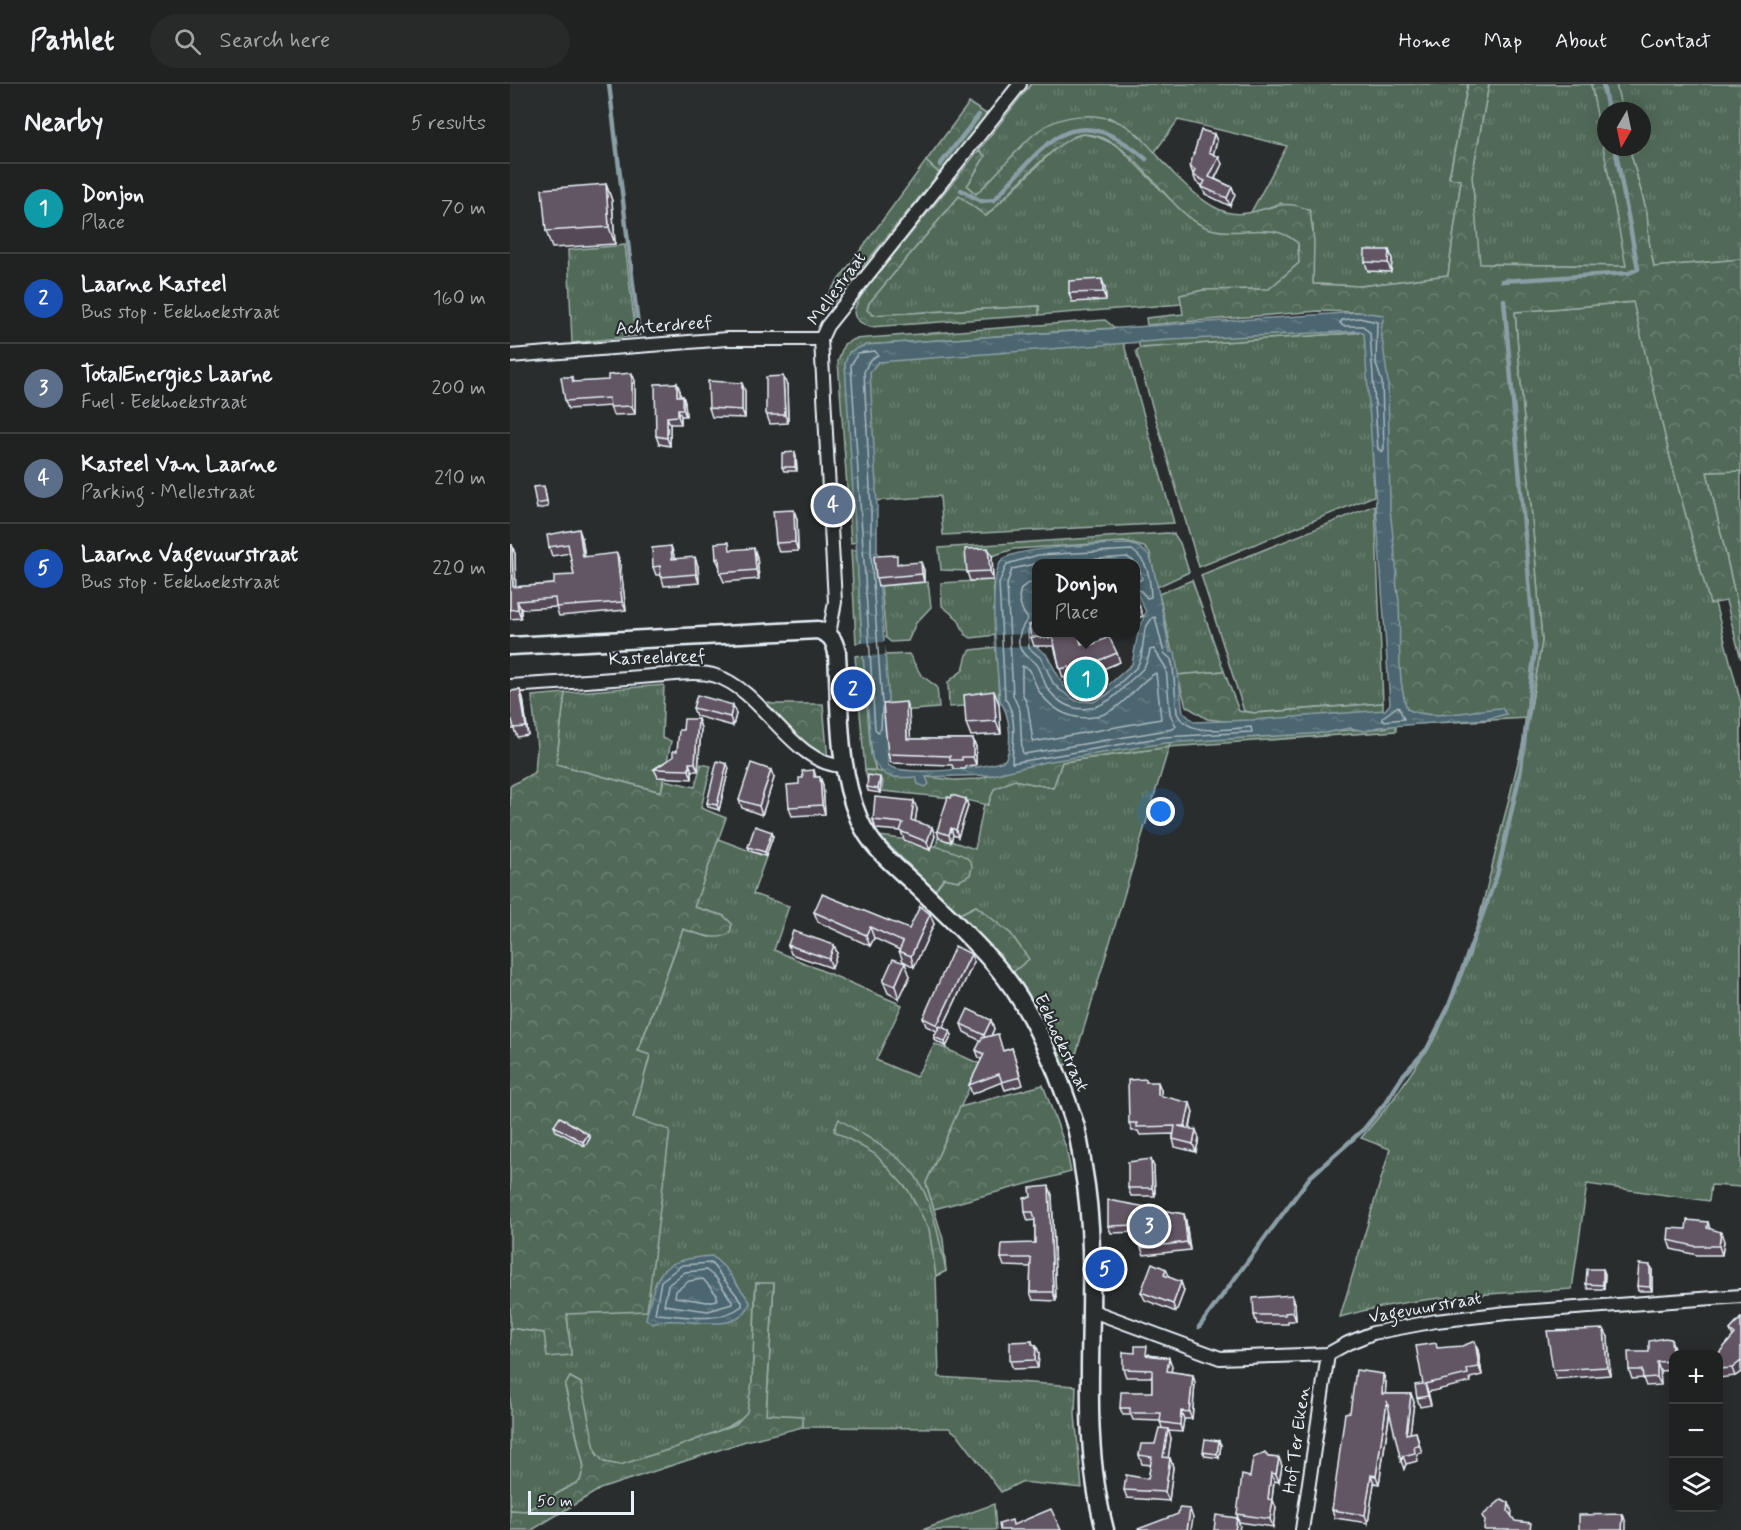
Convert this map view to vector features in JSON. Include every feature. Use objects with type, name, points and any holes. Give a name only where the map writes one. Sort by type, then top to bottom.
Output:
[{"type":"street","name":"Mellestraat","points":[[829,634],[835,602],[821,339],[827,326],[1020,84]]},
{"type":"street","name":"Achterdreef","points":[[510,356],[727,339],[821,339]]},
{"type":"street","name":"Kasteeldreef","points":[[510,646],[818,630],[829,634]]},
{"type":"street","name":"Eekhoekstraat","points":[[829,634],[837,653],[844,766],[858,817],[867,835],[884,857],[1001,972],[1027,1012],[1054,1070],[1076,1126],[1091,1211],[1090,1440],[1096,1497],[1105,1530]]},
{"type":"street","name":"Kasteeldreef","points":[[510,686],[714,674],[735,683],[813,757],[832,766],[844,766]]},
{"type":"street","name":"Vagevuurstraat","points":[[1090,1310],[1220,1358],[1328,1354],[1348,1342],[1373,1333],[1436,1321],[1507,1313],[1741,1296]]},
{"type":"street","name":"Hof Ter Eken","points":[[1302,1530],[1328,1354]]},
{"type":"green space","points":[[1031,84],[1468,84],[1449,177],[1461,179],[1448,275],[1361,286],[1313,284],[1313,225],[1281,203],[1250,214],[1287,146],[1178,120],[1154,153],[1138,134],[1109,117],[1003,168],[976,194],[967,186],[985,156],[979,150]]},
{"type":"green space","points":[[1468,84],[1489,84],[1472,176],[1480,264],[1626,266],[1605,156],[1631,156],[1647,213],[1654,267],[1741,259],[1741,471],[1707,472],[1741,621],[1741,659],[1726,601],[1710,604],[1670,457],[1633,302],[1515,312],[1542,641],[1529,718],[1396,725],[1380,348],[1359,312],[1319,311],[1147,325],[1146,318],[1183,314],[1180,295],[1204,290],[1269,289],[1299,263],[1298,243],[1276,232],[1217,230],[1197,223],[1182,212],[1121,148],[1103,138],[1083,134],[1073,137],[1047,156],[986,216],[959,196],[869,303],[867,310],[873,315],[1039,306],[1039,315],[870,327],[857,319],[854,314],[856,304],[868,286],[979,150],[985,156],[967,186],[976,194],[1033,135],[1058,121],[1072,117],[1100,117],[1127,127],[1143,139],[1192,191],[1226,212],[1248,213],[1288,204],[1310,211],[1314,241],[1313,284],[1361,286],[1448,275],[1461,180],[1449,178]]},
{"type":"green space","points":[[1489,84],[1591,84],[1597,114],[1597,156],[1605,156],[1627,266],[1479,264],[1472,176]]},
{"type":"green space","points":[[1591,84],[1616,84],[1620,102],[1597,102],[1597,115]]},
{"type":"green space","points":[[1616,84],[1741,84],[1741,259],[1654,267],[1647,213],[1631,156],[1651,156],[1651,102],[1620,102]]},
{"type":"green space","points":[[969,103],[988,115],[939,173],[926,161]]},
{"type":"green space","points":[[1083,134],[1098,137],[1118,146],[1170,199],[1256,230],[1285,232],[1298,243],[1299,263],[1269,289],[1204,290],[1180,295],[1182,304],[1039,315],[1039,306],[873,315],[867,310],[869,303],[959,196],[986,216],[1064,140]]},
{"type":"green space","points":[[926,161],[939,173],[830,307],[823,301]]},
{"type":"green space","points":[[625,245],[636,336],[572,343],[568,250]]},
{"type":"green space","points":[[1634,302],[1670,457],[1710,603],[1715,603],[1741,703],[1741,1187],[1711,1185],[1709,1201],[1587,1184],[1572,1289],[1426,1300],[1340,1317],[1390,1149],[1361,1138],[1392,1101],[1437,1035],[1470,955],[1529,718],[1542,641],[1515,312]]},
{"type":"green space","points":[[1105,320],[1115,328],[866,345],[845,363],[858,542],[851,543],[838,361],[844,344],[855,339]]},
{"type":"green space","points":[[1360,329],[1365,332],[1140,348],[1137,340]]},
{"type":"green space","points":[[1365,332],[1368,334],[1374,496],[1199,567],[1136,351],[1140,348]]},
{"type":"green space","points":[[1123,341],[1174,523],[943,535],[940,496],[873,501],[866,368],[873,360]]},
{"type":"green space","points":[[1741,471],[1741,621],[1707,472]]},
{"type":"green space","points":[[1375,505],[1383,703],[1255,713],[1244,711],[1201,575]]},
{"type":"green space","points":[[1174,534],[1180,543],[1189,572],[1157,587],[1150,553],[1144,547],[1124,542],[1014,549],[992,556],[969,571],[941,570],[939,548]]},
{"type":"green space","points":[[851,550],[857,550],[862,643],[856,643]]},
{"type":"green space","points":[[993,580],[996,635],[971,638],[965,634],[958,619],[942,606],[941,583]]},
{"type":"green space","points":[[1192,580],[1224,671],[1177,675],[1159,594]]},
{"type":"green space","points":[[928,582],[931,607],[916,623],[908,641],[891,642],[886,638],[881,586]]},
{"type":"green space","points":[[997,647],[999,704],[949,707],[948,682],[963,670],[967,655],[971,650]]},
{"type":"green space","points":[[909,654],[921,675],[937,687],[939,708],[888,712],[885,655]]},
{"type":"green space","points":[[863,655],[871,754],[876,770],[865,770],[855,656]]},
{"type":"green space","points":[[1224,671],[1239,711],[1255,713],[1383,703],[1383,713],[1240,723],[1207,719],[1186,706],[1177,675]]},
{"type":"green space","points":[[664,685],[662,738],[671,741],[661,792],[556,764],[565,693]]},
{"type":"green space","points":[[565,693],[556,764],[661,792],[664,780],[695,787],[701,764],[711,766],[701,808],[726,818],[694,907],[724,916],[732,924],[730,933],[719,937],[683,929],[638,1051],[650,1055],[633,1118],[670,1130],[647,1311],[567,1314],[571,1355],[547,1357],[544,1333],[510,1328],[510,786],[535,772],[537,748],[532,696]]},
{"type":"green space","points":[[752,696],[772,704],[823,704],[828,761],[811,752]]},
{"type":"green space","points":[[1396,725],[1396,731],[1169,747],[1073,1064],[1062,1065],[1013,972],[1028,959],[1011,934],[976,906],[960,914],[935,890],[944,878],[959,881],[959,854],[936,848],[938,837],[975,849],[984,804],[988,805],[993,789],[1014,780],[1053,788],[1062,762],[1168,747],[1170,741],[1384,728]]},
{"type":"green space","points":[[1170,741],[1169,747],[1062,762],[1053,788],[1014,780],[994,789],[988,805],[962,799],[882,791],[883,781],[867,779],[865,770],[954,780],[978,779],[1073,752]]},
{"type":"green space","points":[[879,836],[928,844],[964,856],[972,866],[970,875],[959,881],[944,878],[935,890]]},
{"type":"green space","points":[[718,839],[766,857],[753,894],[789,906],[774,950],[902,1005],[876,1060],[916,1077],[935,1044],[980,1064],[926,1183],[943,1239],[946,1271],[936,1276],[939,1377],[1076,1386],[1075,1415],[1082,1488],[1021,1482],[1001,1492],[959,1436],[949,1428],[803,1427],[802,1416],[766,1415],[774,1284],[756,1283],[753,1372],[746,1414],[724,1428],[666,1452],[631,1463],[611,1464],[603,1461],[598,1455],[587,1424],[581,1383],[570,1377],[565,1386],[584,1467],[580,1481],[526,1511],[510,1510],[510,1328],[545,1333],[571,1354],[567,1314],[633,1118],[650,1055],[638,1052],[683,929],[709,937],[724,916],[694,907]]},
{"type":"green space","points":[[976,906],[1011,934],[1029,959],[1013,972],[960,914]]},
{"type":"green space","points":[[1043,1085],[1066,1148],[1071,1172],[934,1209],[926,1183],[960,1107]]},
{"type":"green space","points":[[839,1119],[890,1152],[914,1174],[931,1208],[946,1271],[936,1276],[929,1229],[908,1190],[875,1154],[834,1131]]},
{"type":"green space","points":[[756,1283],[774,1283],[766,1414],[803,1416],[803,1427],[746,1441],[600,1489],[532,1530],[510,1530],[510,1510],[526,1511],[580,1481],[584,1467],[565,1386],[570,1377],[581,1383],[596,1453],[604,1462],[620,1465],[677,1447],[736,1424],[747,1412],[752,1382]]},
{"type":"green space","points":[[994,1504],[996,1530],[922,1530]]},
{"type":"water","points":[[1359,312],[1384,315],[1381,330],[1388,382],[1390,509],[1399,602],[1401,683],[1407,709],[1417,713],[1441,715],[1502,708],[1506,714],[1487,719],[1378,727],[1365,731],[1350,728],[1325,733],[1165,743],[1045,762],[993,775],[926,777],[929,784],[925,787],[918,784],[916,777],[895,777],[885,774],[872,758],[863,655],[845,363],[849,352],[866,345]],"holes":[[[1359,331],[1364,334],[1390,704],[1385,710],[1194,722],[1183,712],[1175,652],[1170,652],[1149,555],[1134,545],[1128,544],[1041,549],[1010,556],[1002,560],[997,570],[994,605],[996,649],[1000,701],[1006,714],[1009,730],[1009,746],[1005,760],[964,769],[927,771],[896,769],[888,765],[888,691],[877,555],[877,507],[870,372],[878,362],[1169,340]]]},
{"type":"water","points":[[712,1256],[726,1269],[750,1302],[744,1314],[734,1320],[721,1323],[664,1321],[653,1324],[646,1319],[654,1289],[663,1271],[681,1261]]},
{"type":"pier","points":[[1032,634],[1034,646],[997,647],[996,635]]},
{"type":"pier","points":[[885,642],[885,655],[860,656],[859,643]]},
{"type":"building","points":[[1201,130],[1214,134],[1209,152],[1219,157],[1209,177],[1232,187],[1227,198],[1202,187],[1205,181],[1193,175],[1195,170],[1190,166]]},
{"type":"building","points":[[606,184],[609,227],[546,231],[542,189]]},
{"type":"building","points":[[1365,250],[1389,250],[1388,263],[1365,262]]},
{"type":"building","points":[[1102,279],[1103,292],[1069,293],[1069,281]]},
{"type":"building","points":[[632,373],[632,406],[610,407],[609,398],[565,401],[561,377],[572,377],[573,382],[608,380],[608,375]]},
{"type":"building","points":[[783,376],[785,415],[767,415],[766,377]]},
{"type":"building","points":[[708,381],[742,383],[742,410],[709,408]]},
{"type":"building","points":[[677,383],[677,396],[683,396],[683,409],[678,409],[678,416],[667,417],[667,438],[656,436],[655,384]]},
{"type":"building","points":[[795,452],[795,467],[782,467],[782,453]]},
{"type":"building","points":[[544,486],[547,502],[536,504],[533,487]]},
{"type":"building","points":[[794,510],[795,542],[776,543],[773,511]]},
{"type":"building","points":[[579,529],[583,557],[617,553],[622,602],[556,607],[555,598],[517,601],[518,609],[510,610],[510,545],[512,545],[513,587],[554,584],[554,576],[574,575],[568,544],[549,547],[547,535]]},
{"type":"building","points":[[729,542],[730,550],[754,548],[756,570],[720,573],[715,543]]},
{"type":"building","points":[[671,546],[672,559],[695,557],[696,574],[661,577],[660,566],[653,567],[652,548]]},
{"type":"building","points":[[988,548],[990,571],[967,572],[965,549]]},
{"type":"building","points":[[897,555],[897,564],[921,562],[922,574],[876,578],[874,556]]},
{"type":"building","points":[[1029,625],[1032,625],[1032,637],[1079,637],[1081,644],[1088,642],[1089,646],[1109,637],[1117,653],[1093,663],[1097,675],[1073,682],[1069,667],[1060,669],[1053,638],[1031,637]]},
{"type":"building","points":[[520,690],[526,727],[514,728],[512,720],[510,721],[510,691]]},
{"type":"building","points":[[994,691],[996,721],[966,723],[964,695]]},
{"type":"building","points":[[697,695],[733,705],[730,717],[693,708]]},
{"type":"building","points":[[906,702],[907,739],[973,739],[973,757],[950,760],[950,756],[888,754],[883,704]]},
{"type":"building","points":[[684,719],[698,719],[695,763],[689,763],[689,770],[654,769],[673,757],[673,751],[677,751],[679,730],[683,730]]},
{"type":"building","points":[[717,761],[727,764],[717,805],[707,803]]},
{"type":"building","points":[[751,763],[771,770],[759,806],[739,800]]},
{"type":"building","points":[[814,770],[814,777],[820,777],[822,805],[789,807],[787,785],[799,784],[799,778],[803,778],[802,771]]},
{"type":"building","points":[[868,775],[880,777],[878,789],[867,787]]},
{"type":"building","points":[[952,795],[966,799],[956,830],[951,828],[949,835],[937,831],[948,797],[951,798]]},
{"type":"building","points":[[875,797],[914,801],[911,820],[932,827],[927,842],[900,831],[903,823],[873,820]]},
{"type":"building","points":[[755,826],[772,832],[765,852],[748,847]]},
{"type":"building","points":[[822,894],[909,929],[920,906],[930,914],[911,956],[899,951],[903,942],[870,927],[866,935],[814,912]]},
{"type":"building","points":[[793,931],[834,945],[829,959],[788,945]]},
{"type":"building","points":[[955,946],[971,954],[937,1025],[923,1018]]},
{"type":"building","points":[[893,959],[905,963],[895,986],[883,981]]},
{"type":"building","points":[[968,1009],[991,1020],[984,1035],[961,1024]]},
{"type":"building","points":[[940,1026],[950,1031],[945,1042],[934,1037]]},
{"type":"building","points":[[998,1034],[1003,1051],[1012,1048],[1020,1077],[1002,1082],[999,1074],[969,1085],[984,1054],[976,1050],[982,1038]]},
{"type":"building","points":[[1146,1079],[1146,1082],[1158,1082],[1158,1095],[1190,1103],[1185,1126],[1178,1126],[1196,1130],[1193,1144],[1173,1139],[1175,1126],[1137,1127],[1137,1123],[1129,1123],[1128,1080]]},
{"type":"building","points":[[560,1117],[588,1134],[583,1142],[554,1126]]},
{"type":"building","points":[[1151,1159],[1152,1188],[1128,1188],[1128,1162]]},
{"type":"building","points":[[1049,1186],[1053,1292],[1030,1292],[1031,1258],[1001,1258],[1002,1244],[1035,1243],[1035,1220],[1033,1212],[1025,1212],[1024,1198],[1031,1197],[1030,1188]]},
{"type":"building","points":[[1108,1200],[1184,1214],[1187,1242],[1141,1248],[1139,1225],[1108,1226]]},
{"type":"building","points":[[1687,1220],[1708,1222],[1707,1228],[1721,1232],[1719,1246],[1694,1246],[1668,1240],[1669,1228],[1686,1229]]},
{"type":"building","points":[[1152,1263],[1166,1269],[1164,1275],[1181,1282],[1173,1304],[1141,1292]]},
{"type":"building","points":[[1639,1264],[1650,1265],[1650,1287],[1637,1286]]},
{"type":"building","points":[[1587,1269],[1603,1269],[1603,1285],[1586,1284]]},
{"type":"building","points":[[1292,1295],[1293,1312],[1285,1313],[1285,1315],[1254,1315],[1253,1298]]},
{"type":"building","points":[[1741,1318],[1741,1361],[1732,1368],[1723,1369],[1721,1350],[1735,1334],[1730,1330]]},
{"type":"building","points":[[1604,1329],[1607,1367],[1553,1370],[1547,1331]]},
{"type":"building","points":[[1671,1339],[1672,1350],[1669,1350],[1669,1361],[1657,1362],[1657,1377],[1643,1378],[1642,1370],[1629,1370],[1628,1352],[1649,1352],[1649,1341]]},
{"type":"building","points":[[1032,1341],[1032,1344],[1036,1345],[1035,1360],[1010,1361],[1010,1342]]},
{"type":"building","points":[[1475,1341],[1479,1367],[1467,1369],[1468,1374],[1425,1384],[1428,1396],[1417,1398],[1415,1385],[1423,1384],[1416,1346],[1436,1343],[1437,1348],[1462,1346]]},
{"type":"building","points":[[1135,1346],[1147,1346],[1146,1355],[1169,1358],[1167,1371],[1193,1375],[1189,1412],[1181,1411],[1180,1425],[1160,1422],[1161,1413],[1130,1413],[1130,1408],[1120,1408],[1121,1392],[1152,1392],[1152,1370],[1123,1369],[1123,1352],[1135,1353]]},
{"type":"building","points":[[1356,1370],[1383,1374],[1382,1394],[1411,1394],[1406,1434],[1416,1432],[1419,1445],[1414,1446],[1415,1453],[1403,1456],[1401,1461],[1387,1401],[1376,1476],[1371,1475],[1365,1515],[1332,1510],[1345,1413],[1350,1412]]},
{"type":"building","points":[[1159,1428],[1168,1429],[1163,1457],[1170,1458],[1165,1492],[1124,1490],[1126,1475],[1148,1479],[1152,1457],[1139,1455],[1141,1444],[1155,1444]]},
{"type":"building","points":[[1205,1439],[1219,1441],[1217,1454],[1203,1452]]},
{"type":"building","points":[[1265,1452],[1268,1457],[1279,1458],[1276,1474],[1271,1473],[1268,1499],[1273,1500],[1270,1519],[1237,1514],[1242,1475],[1250,1477],[1253,1458]]},
{"type":"building","points":[[1502,1499],[1509,1503],[1508,1511],[1515,1521],[1531,1523],[1530,1530],[1484,1529],[1485,1521],[1482,1516]]},
{"type":"building","points":[[1179,1508],[1190,1509],[1187,1530],[1138,1530],[1178,1514]]},
{"type":"building","points":[[1051,1509],[1061,1530],[1000,1530],[999,1524],[1012,1520],[1013,1525]]},
{"type":"building","points":[[1623,1514],[1622,1530],[1579,1530],[1579,1515]]},
{"type":"building","points":[[1216,1515],[1237,1518],[1235,1530],[1214,1530]]},
{"type":"waterway","points":[[609,84],[639,334]]},
{"type":"waterway","points":[[1603,84],[1606,102]]},
{"type":"waterway","points":[[940,165],[979,115]]},
{"type":"waterway","points":[[961,190],[981,201],[994,200],[1045,146],[1062,135],[1079,130],[1098,131],[1120,140],[1146,159]]},
{"type":"waterway","points":[[1502,281],[1629,273],[1638,269],[1617,156]]},
{"type":"waterway","points":[[1199,1327],[1310,1177],[1364,1129],[1387,1101],[1404,1074],[1427,1049],[1448,1008],[1497,875],[1521,769],[1535,648],[1504,300]]},
{"type":"place","name":"Kasteel Van Laarne","points":[[833,505]]},
{"type":"place","name":"Donjon","points":[[1086,679]]},
{"type":"place","name":"Laarne Kasteel","points":[[853,689]]},
{"type":"place","name":"TotalEnergies Laarne","points":[[1149,1226]]},
{"type":"place","name":"Laarne Vagevuurstraat","points":[[1105,1269]]}]
